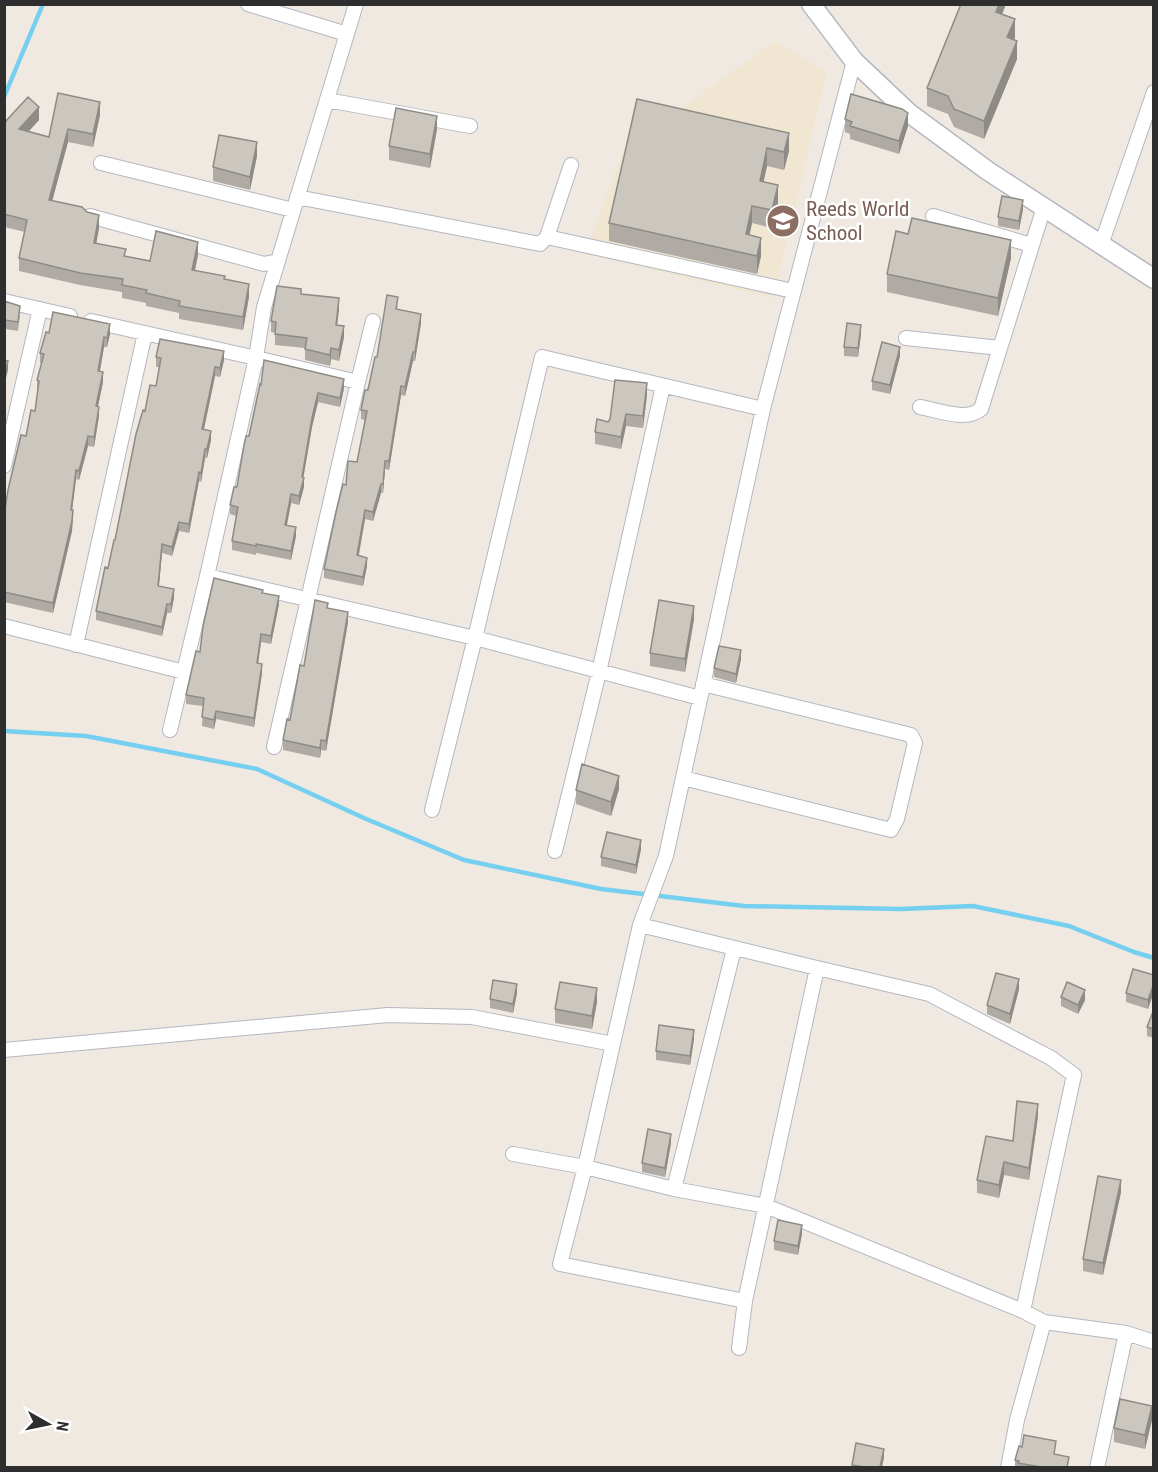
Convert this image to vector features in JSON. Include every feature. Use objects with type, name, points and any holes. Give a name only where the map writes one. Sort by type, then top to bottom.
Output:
[{"type":"street","points":[[248,4],[347,34]]},
{"type":"street","points":[[170,730],[256,358],[264,307],[356,4]]},
{"type":"street","points":[[812,4],[854,61],[909,113],[988,171],[1154,279]]},
{"type":"street","points":[[745,1301],[560,1264],[585,1167],[640,926],[666,856],[763,409],[854,61]]},
{"type":"street","points":[[1101,245],[1154,92]]},
{"type":"street","points":[[327,100],[470,126]]},
{"type":"street","points":[[101,163],[295,204],[540,244],[547,237],[571,165]]},
{"type":"street","points":[[920,407],[967,416],[981,409],[1044,207]]},
{"type":"street","points":[[90,216],[255,262],[264,264],[278,261]]},
{"type":"street","points":[[933,216],[1031,244]]},
{"type":"street","points":[[547,237],[793,291]]},
{"type":"street","points":[[4,301],[358,382]]},
{"type":"street","points":[[4,466],[40,309]]},
{"type":"street","points":[[274,747],[373,321]]},
{"type":"street","points":[[76,645],[145,333]]},
{"type":"street","points":[[906,338],[1000,348]]},
{"type":"street","points":[[432,810],[542,357],[763,409]]},
{"type":"street","points":[[555,851],[599,672],[663,386]]},
{"type":"street","points":[[207,576],[475,638],[599,672],[911,735],[915,743],[897,819],[891,830],[683,778]]},
{"type":"street","points":[[4,626],[184,672]]},
{"type":"street","points":[[640,926],[930,994],[1051,1058],[1074,1075],[1023,1311]]},
{"type":"street","points":[[674,1189],[734,949]]},
{"type":"street","points":[[739,1348],[745,1301],[818,968]]},
{"type":"street","points":[[4,1050],[388,1015],[472,1017],[613,1044]]},
{"type":"street","points":[[513,1154],[585,1167],[674,1189],[766,1206],[1023,1311],[1044,1322],[1126,1333],[1154,1342]]},
{"type":"street","points":[[1008,1467],[1017,1420],[1044,1322]]},
{"type":"street","points":[[1097,1467],[1126,1333]]},
{"type":"shaded area","points":[[775,41],[824,71],[826,76],[773,298],[585,254],[639,109],[682,108]]},
{"type":"building","points":[[961,4],[999,4],[996,12],[1015,19],[1007,37],[1017,41],[984,121],[954,109],[948,96],[927,88]]},
{"type":"building","points":[[58,93],[100,102],[93,134],[68,129],[49,200],[82,207],[87,212],[99,215],[94,243],[126,249],[124,256],[150,261],[156,231],[198,242],[192,270],[225,276],[224,279],[249,284],[243,317],[179,306],[180,301],[146,293],[147,290],[122,285],[123,279],[80,273],[19,258],[27,220],[4,214],[4,128],[6,121],[28,97],[39,107],[19,129],[49,137]]},
{"type":"building","points":[[851,94],[902,109],[908,113],[899,141],[850,126],[852,122],[845,119]]},
{"type":"building","points":[[637,99],[789,133],[784,152],[767,148],[760,181],[778,185],[772,210],[752,206],[746,234],[761,238],[757,256],[609,223]]},
{"type":"building","points":[[396,108],[437,116],[430,154],[389,146]]},
{"type":"building","points":[[219,135],[257,142],[250,177],[213,167]]},
{"type":"building","points":[[1002,196],[1023,200],[1019,221],[998,217]]},
{"type":"building","points":[[912,218],[1011,240],[998,298],[887,274],[896,231],[908,234]]},
{"type":"building","points":[[277,286],[301,289],[301,294],[339,298],[336,325],[344,326],[339,350],[331,348],[330,355],[305,349],[307,338],[275,334],[276,322],[271,321]]},
{"type":"building","points":[[387,295],[398,297],[396,309],[421,314],[415,352],[413,352],[405,387],[401,386],[389,461],[385,461],[383,484],[381,484],[373,512],[365,510],[357,555],[367,558],[363,577],[324,569],[343,484],[346,485],[348,461],[357,462],[367,411],[361,410],[365,390],[368,390],[375,357],[377,357]]},
{"type":"building","points":[[4,301],[20,306],[18,322],[5,320],[4,322]]},
{"type":"building","points":[[53,312],[110,324],[107,338],[104,337],[98,371],[103,372],[96,406],[99,407],[94,437],[88,436],[79,471],[76,470],[71,510],[73,510],[72,521],[53,603],[4,592],[4,516],[21,435],[26,436],[31,410],[35,411],[39,381],[37,380],[44,354],[40,353],[46,332],[49,333]]},
{"type":"building","points":[[847,323],[861,325],[858,348],[844,347]]},
{"type":"building","points":[[160,339],[224,351],[220,368],[215,367],[202,429],[211,431],[201,473],[199,472],[189,524],[179,522],[172,547],[162,544],[158,586],[174,589],[171,604],[167,604],[162,627],[96,611],[105,567],[108,568],[115,540],[136,434],[143,410],[145,411],[150,385],[156,386],[161,358],[156,357]]},
{"type":"building","points":[[882,342],[900,347],[890,385],[872,381]]},
{"type":"building","points":[[4,360],[8,361],[5,373],[4,373]]},
{"type":"building","points":[[264,360],[344,379],[340,398],[318,393],[302,477],[304,478],[299,496],[291,494],[285,525],[296,527],[291,551],[232,541],[238,507],[230,505],[234,487],[237,487],[246,436],[249,436],[261,385]]},
{"type":"building","points":[[615,380],[647,383],[643,416],[626,414],[621,437],[595,432],[597,419],[608,422],[610,419]]},
{"type":"building","points":[[214,578],[279,596],[271,636],[261,634],[257,663],[262,664],[254,718],[216,711],[214,720],[202,717],[204,698],[186,695],[196,651],[200,652],[203,626]]},
{"type":"building","points":[[315,600],[328,603],[327,608],[348,612],[326,741],[321,740],[320,748],[283,740],[287,719],[290,720],[300,665],[304,666]]},
{"type":"building","points":[[659,600],[694,606],[685,659],[650,653]]},
{"type":"building","points":[[719,646],[741,650],[736,674],[714,668]]},
{"type":"building","points":[[582,764],[619,776],[611,802],[576,790]]},
{"type":"building","points":[[607,832],[641,840],[636,865],[601,857]]},
{"type":"building","points":[[1133,969],[1154,975],[1154,983],[1148,1000],[1126,993]]},
{"type":"building","points":[[996,973],[1019,979],[1010,1014],[987,1005]]},
{"type":"building","points":[[493,980],[517,984],[513,1004],[490,999]]},
{"type":"building","points":[[560,982],[597,988],[592,1016],[555,1009]]},
{"type":"building","points":[[1067,982],[1085,990],[1078,1005],[1061,997]]},
{"type":"building","points":[[1154,1009],[1154,1029],[1147,1027]]},
{"type":"building","points":[[659,1025],[694,1030],[690,1056],[656,1051]]},
{"type":"building","points":[[1017,1101],[1038,1104],[1029,1168],[1004,1162],[999,1185],[977,1180],[986,1136],[1013,1141]]},
{"type":"building","points":[[648,1129],[671,1134],[665,1168],[642,1163]]},
{"type":"building","points":[[1098,1176],[1121,1180],[1103,1263],[1083,1259]]},
{"type":"building","points":[[778,1220],[802,1225],[798,1246],[774,1241]]},
{"type":"building","points":[[1120,1399],[1152,1406],[1145,1435],[1114,1428]]},
{"type":"building","points":[[1024,1435],[1056,1441],[1054,1454],[1069,1457],[1067,1467],[1041,1467],[1018,1463],[1019,1461],[1015,1460],[1019,1446],[1022,1447]]},
{"type":"building","points":[[856,1443],[884,1449],[880,1467],[852,1465]]},
{"type":"waterway","points":[[4,97],[43,4]]},
{"type":"waterway","points":[[4,731],[86,736],[257,769],[464,860],[601,889],[744,906],[901,909],[973,906],[1069,926],[1154,958]]},
{"type":"place","name":"Reeds World School","points":[[783,221]]}]
